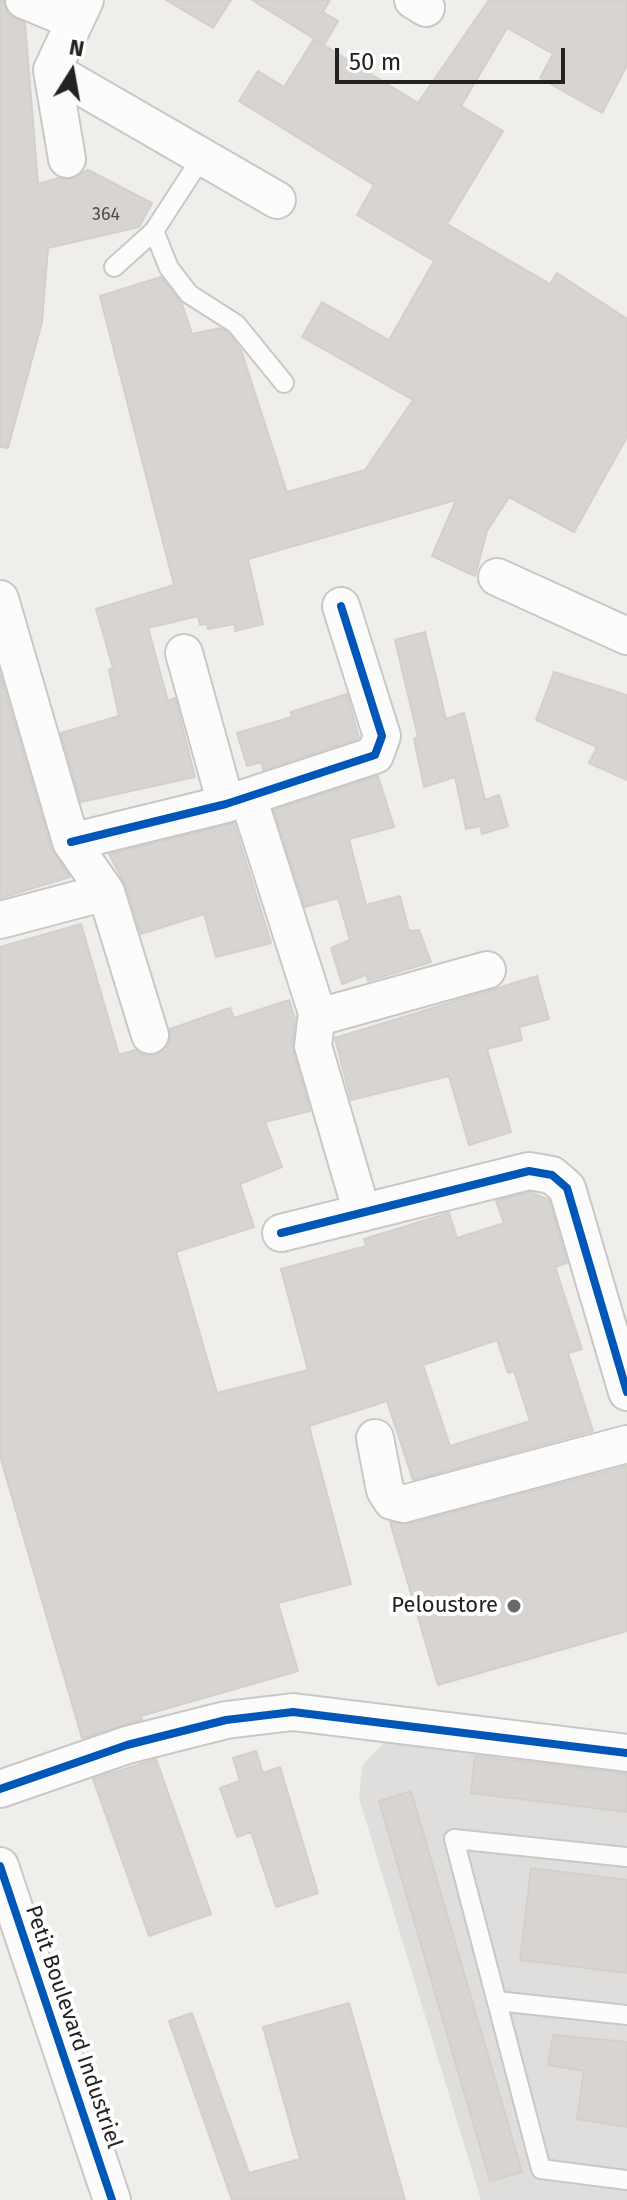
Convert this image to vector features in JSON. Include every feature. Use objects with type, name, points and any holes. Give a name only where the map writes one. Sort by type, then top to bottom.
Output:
[{"type":"street","points":[[24,0],[80,11],[52,70],[67,159]]},
{"type":"street","points":[[52,70],[277,200]]},
{"type":"street","points":[[497,577],[627,636]]},
{"type":"street","points":[[0,599],[71,842],[106,892],[150,1035]]},
{"type":"street","points":[[71,842],[237,800],[375,755],[382,736],[341,606]]},
{"type":"street","points":[[184,653],[317,1013],[313,1046],[362,1213]]},
{"type":"street","points":[[0,920],[106,892]]},
{"type":"street","points":[[317,1013],[326,1015],[487,970]]},
{"type":"street","points":[[281,1233],[529,1171],[552,1175],[567,1188],[627,1392]]},
{"type":"street","points":[[375,1438],[385,1490],[392,1501],[403,1504],[627,1444]]},
{"type":"street","points":[[0,1789],[127,1745],[226,1720],[293,1712],[627,1753]]},
{"type":"street","name":"Petit Boulevard Industriel","points":[[0,1866],[112,2200]]},
{"type":"lane","points":[[114,267],[154,231],[202,157]]},
{"type":"lane","points":[[154,231],[169,268],[189,294],[236,324],[284,383]]},
{"type":"lane","points":[[627,1857],[454,1839],[541,2169],[627,2180]]},
{"type":"lane","points":[[497,2001],[627,2015]]},
{"type":"shaded area","points":[[392,1734],[627,1759],[627,2200],[481,2200],[359,1798],[362,1766]]},
{"type":"building","points":[[0,0],[3,0],[8,13],[25,23],[38,184],[59,178],[71,179],[88,170],[152,203],[139,227],[48,248],[42,322],[8,448],[0,447]]},
{"type":"building","points":[[166,0],[231,0],[213,28]]},
{"type":"building","points":[[252,0],[330,0],[323,12],[338,21],[324,45]]},
{"type":"building","points":[[489,0],[627,0],[627,65],[602,113],[540,78],[553,54],[507,28],[461,106],[503,131],[447,224],[550,284],[557,273],[627,319],[627,437],[574,532],[509,497],[487,531],[475,576],[432,556],[456,500],[248,559],[263,624],[235,631],[235,624],[208,629],[207,624],[200,625],[198,616],[148,628],[168,701],[175,698],[195,777],[81,802],[61,733],[119,716],[109,670],[113,668],[96,609],[174,585],[100,296],[161,277],[182,304],[192,334],[221,328],[228,333],[241,350],[287,492],[365,470],[413,400],[302,337],[322,302],[389,340],[434,261],[357,215],[374,185],[239,101],[258,71],[284,87],[314,39],[418,103]]},
{"type":"building","points":[[425,632],[446,719],[464,713],[485,800],[499,795],[508,826],[482,834],[480,826],[466,829],[455,777],[424,787],[414,739],[418,737],[395,640]]},
{"type":"building","points":[[554,672],[627,695],[627,780],[589,763],[597,747],[536,720]]},
{"type":"building","points":[[0,674],[51,848],[70,877],[0,898]]},
{"type":"building","points":[[347,694],[359,738],[263,770],[262,762],[247,766],[237,733],[292,717],[291,712]]},
{"type":"building","points":[[378,776],[394,827],[349,839],[366,905],[400,896],[409,931],[419,930],[431,962],[368,981],[366,975],[342,984],[331,948],[350,940],[338,898],[305,907],[274,810]]},
{"type":"building","points":[[234,823],[271,943],[216,957],[204,914],[141,934],[126,886],[109,854]]},
{"type":"building","points":[[81,924],[119,1055],[135,1050],[146,1056],[157,1055],[170,1040],[170,1029],[230,1008],[234,1018],[289,1000],[295,1019],[293,1051],[310,1111],[265,1122],[282,1167],[240,1184],[254,1227],[176,1252],[217,1393],[308,1370],[281,1269],[366,1246],[364,1239],[449,1213],[457,1238],[504,1223],[496,1201],[530,1192],[549,1200],[567,1263],[555,1267],[582,1349],[568,1353],[593,1431],[413,1480],[387,1401],[309,1426],[351,1584],[278,1603],[298,1671],[141,1716],[142,1720],[82,1738],[0,1456],[0,947]],"holes":[[[497,1340],[508,1373],[514,1371],[530,1421],[450,1446],[423,1365]]]},
{"type":"building","points":[[537,976],[549,1019],[519,1027],[522,1040],[487,1049],[511,1132],[469,1145],[449,1076],[351,1100],[335,1038]]},
{"type":"building","points":[[627,1466],[627,1631],[438,1685],[390,1522],[408,1524]]},
{"type":"building","points":[[256,1751],[263,1773],[280,1767],[318,1893],[276,1907],[251,1832],[237,1837],[220,1788],[240,1781],[233,1758]]},
{"type":"building","points":[[475,1756],[627,1774],[627,1812],[471,1793]]},
{"type":"building","points":[[156,1759],[211,1914],[149,1936],[93,1779]]},
{"type":"building","points":[[411,1791],[522,2172],[490,2181],[379,1801]]},
{"type":"building","points":[[531,1868],[627,1880],[627,1973],[520,1960]]},
{"type":"building","points":[[349,2003],[405,2200],[232,2200],[169,2021],[192,2013],[249,2173],[300,2159],[263,2027]]},
{"type":"building","points":[[553,2035],[627,2042],[627,2127],[577,2119],[584,2071],[548,2065]]},
{"type":"cycle path","points":[[71,842],[226,804],[375,755],[382,736],[341,606]]},
{"type":"cycle path","points":[[281,1233],[529,1171],[552,1175],[567,1188],[627,1392]]},
{"type":"cycle path","points":[[0,1789],[127,1745],[226,1720],[293,1712],[627,1753]]},
{"type":"cycle path","points":[[0,1866],[112,2200]]},
{"type":"place","name":"Peloustore","points":[[514,1606]]}]
